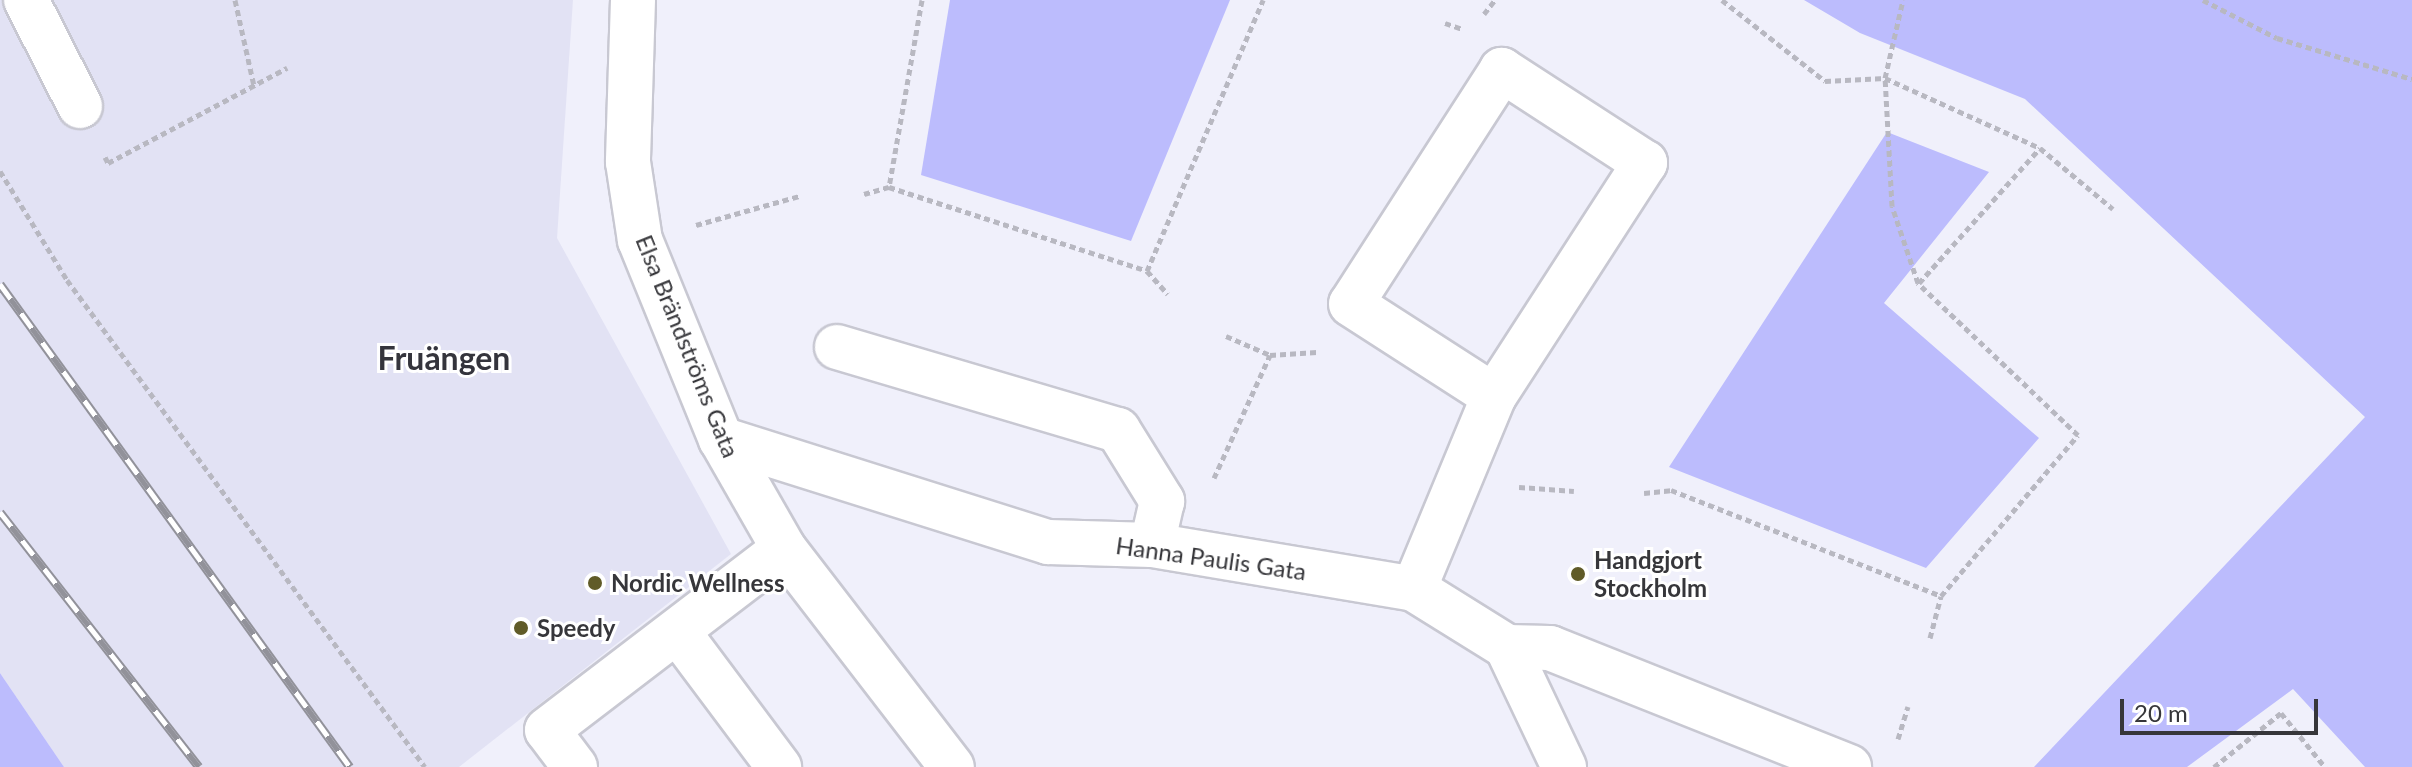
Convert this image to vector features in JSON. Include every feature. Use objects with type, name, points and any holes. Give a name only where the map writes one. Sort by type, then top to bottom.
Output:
[{"type":"street","points":[[26,0],[80,106]]},
{"type":"street","name":"Elsa Brändströms Gata","points":[[633,0],[628,162],[640,240],[721,439],[784,549],[952,767]]},
{"type":"street","points":[[1414,589],[1494,396],[1645,163],[1502,70],[1351,304],[1494,396]]},
{"type":"street","points":[[837,347],[1118,430],[1162,501],[1152,545]]},
{"type":"street","name":"Hanna Paulis Gata","points":[[721,439],[1048,542],[1152,545],[1414,589],[1507,647]]},
{"type":"street","points":[[575,767],[547,730],[784,549]]},
{"type":"street","points":[[678,632],[779,767]]},
{"type":"street","points":[[1564,767],[1507,647],[1550,648],[1849,767]]},
{"type":"path","points":[[235,0],[254,86]]},
{"type":"path","points":[[889,187],[922,0]]},
{"type":"path","points":[[1147,271],[1263,0]]},
{"type":"path","points":[[1722,0],[1825,81],[1885,78],[2040,148],[2113,209]]},
{"type":"path","points":[[1903,0],[1885,78],[1892,206],[1918,283],[2078,435],[1941,596],[1930,638]]},
{"type":"path","points":[[2203,0],[2277,38],[2412,79]]},
{"type":"path","points":[[1445,23],[1470,33]]},
{"type":"path","points":[[80,106],[108,163],[287,68]]},
{"type":"path","points":[[1918,283],[2040,148]]},
{"type":"path","points":[[0,171],[67,280],[425,767]]},
{"type":"path","points":[[864,194],[889,187],[1147,271],[1168,294]]},
{"type":"path","points":[[640,240],[799,196]]},
{"type":"path","points":[[1226,336],[1270,355],[1337,350],[1351,304]]},
{"type":"path","points":[[1211,485],[1270,355]]},
{"type":"path","points":[[1644,493],[1671,490],[1941,596]]},
{"type":"path","points":[[2214,767],[2281,713],[2325,767]]},
{"type":"shaded area","points":[[0,0],[573,0],[557,238],[731,554],[459,767],[64,767],[0,673]]},
{"type":"shaded area","points":[[950,0],[1230,0],[1131,241],[921,175]]},
{"type":"shaded area","points":[[1804,0],[2412,0],[2412,767],[2365,767],[2293,689],[2187,767],[2034,767],[2365,417],[2025,99],[1860,33]]},
{"type":"shaded area","points":[[1887,132],[1989,172],[1884,303],[2039,438],[1926,568],[1669,467]]},
{"type":"shaded area","points":[[0,673],[64,767],[0,767]]},
{"type":"railway","points":[[0,284],[350,767]]},
{"type":"railway","points":[[0,512],[199,767]]},
{"type":"place","name":"Handgjort Stockholm","points":[[1578,574]]},
{"type":"place","name":"Nordic Wellness","points":[[595,583]]},
{"type":"place","name":"Speedy","points":[[521,628]]},
{"type":"district","name":"Fruängen","points":[[444,358]]}]
